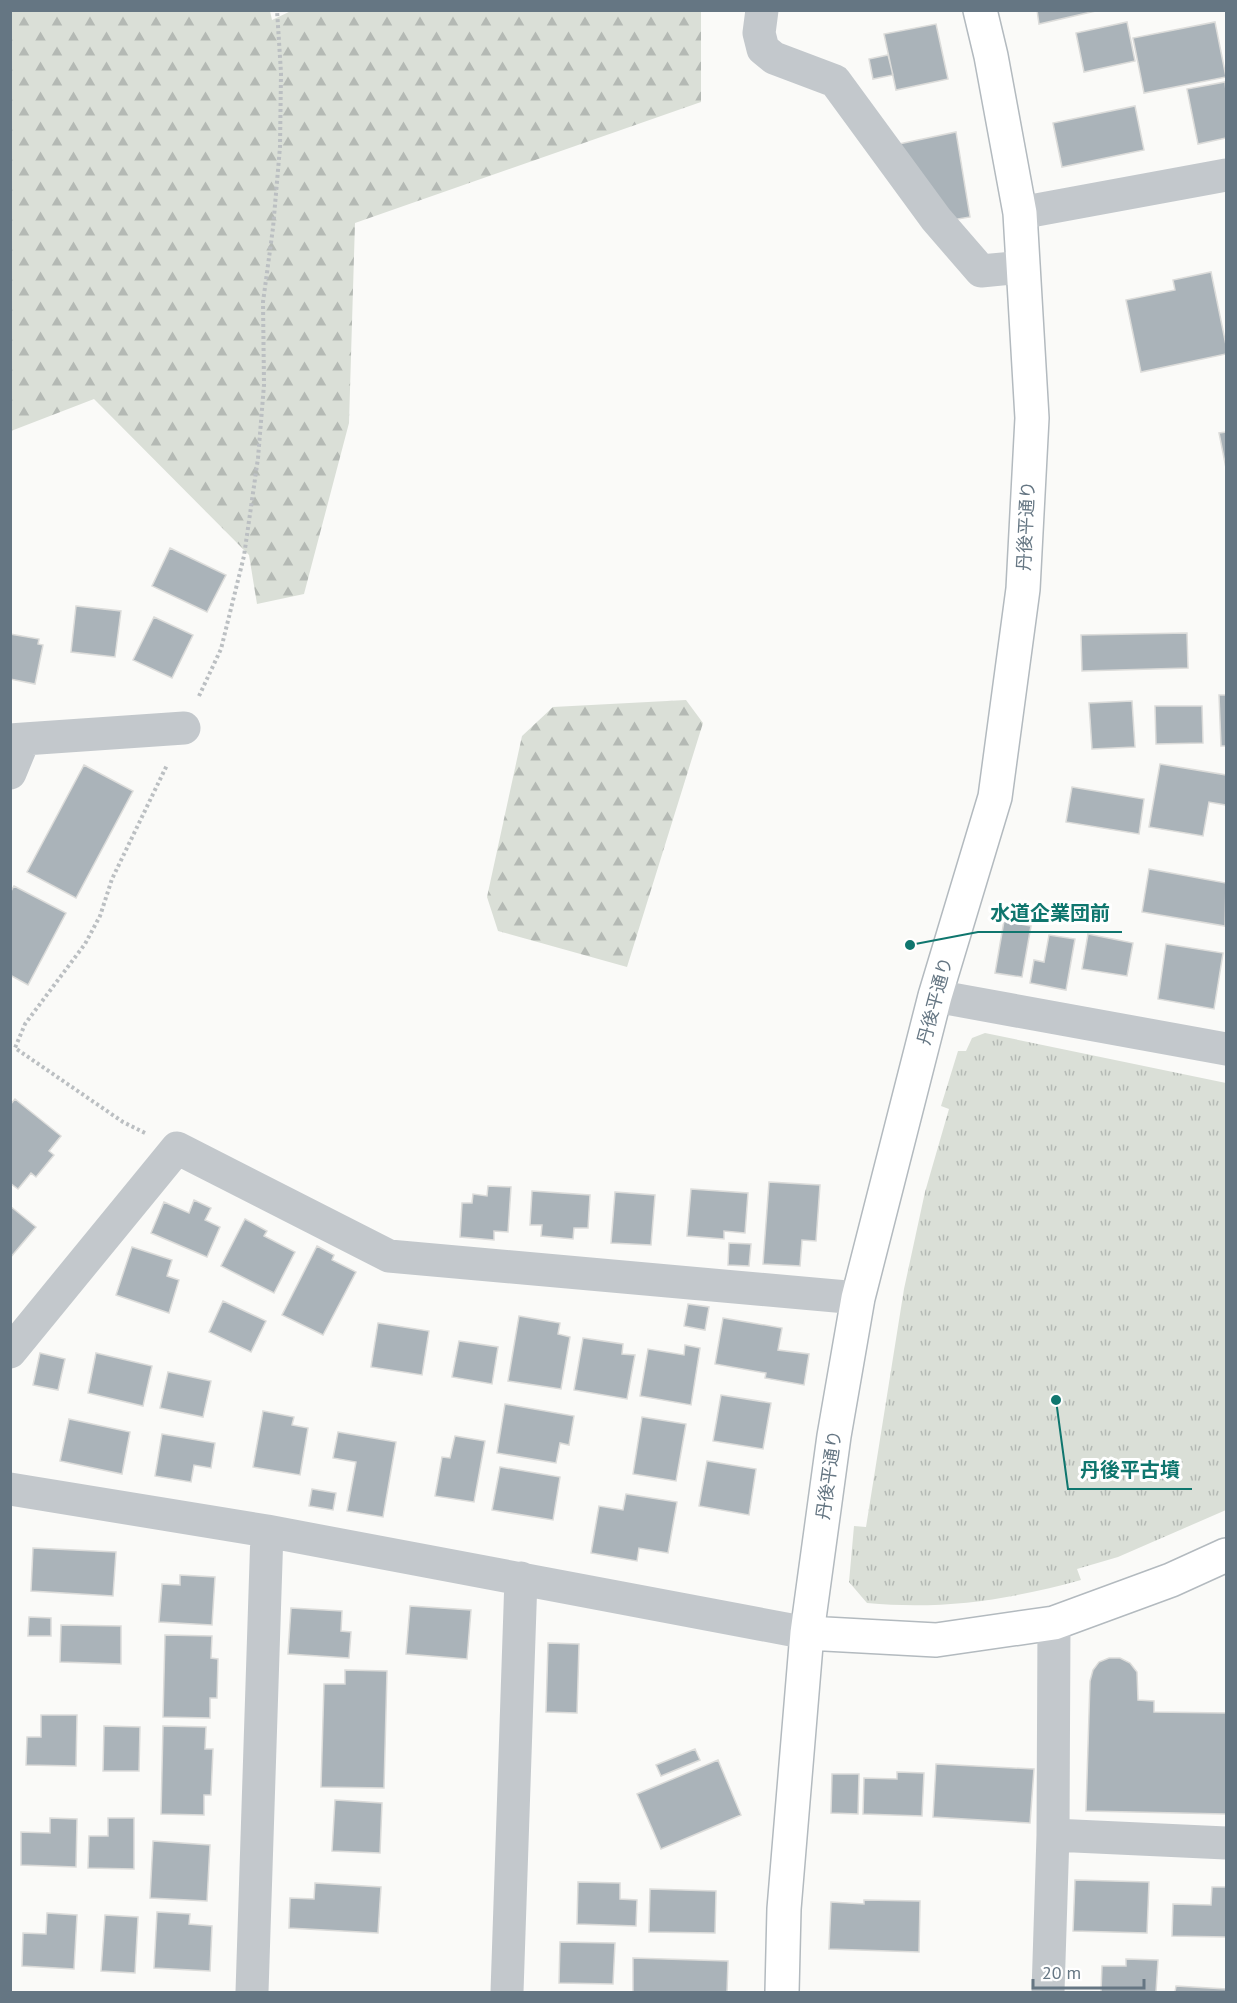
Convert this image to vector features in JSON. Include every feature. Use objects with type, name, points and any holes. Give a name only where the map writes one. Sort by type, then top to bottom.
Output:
[{"type":"street","points":[[762,10],[759,33],[763,49],[774,58],[835,81],[936,219],[981,271],[1023,267]]},
{"type":"street","name":"丹後平通り","points":[[782,1992],[784,1909],[807,1633],[834,1436],[858,1298],[935,996],[994,797],[1023,589],[1032,418],[1020,213],[991,56],[980,10]]},
{"type":"street","points":[[1020,213],[1227,175]]},
{"type":"street","points":[[10,773],[17,739],[184,728]]},
{"type":"street","points":[[935,996],[1227,1049]]},
{"type":"street","points":[[10,1352],[177,1149],[389,1256],[858,1298]]},
{"type":"street","points":[[10,1489],[267,1531],[807,1633],[936,1640],[1054,1623],[1171,1581],[1227,1555]]},
{"type":"street","points":[[252,1992],[267,1531]]},
{"type":"street","points":[[507,1992],[521,1578]]},
{"type":"street","points":[[1048,1992],[1053,1835],[1054,1623]]},
{"type":"street","points":[[1053,1835],[1227,1843]]},
{"type":"path","points":[[177,1149],[123,1122],[15,1048],[25,1024],[86,944],[100,916],[112,879],[220,649],[244,556],[258,458],[264,385],[263,302],[273,228],[280,147],[281,73],[277,10]]},
{"type":"green space","points":[[293,10],[701,11],[701,102],[355,223],[349,423],[304,594],[257,604],[249,555],[94,399],[11,431],[10,11],[270,11],[272,20]]},
{"type":"green space","points":[[686,700],[703,723],[627,967],[498,931],[487,897],[522,736],[553,707]]},
{"type":"green space","points":[[985,1033],[1226,1083],[1226,1510],[1118,1557],[1077,1569],[1081,1580],[1054,1587],[975,1602],[922,1605],[867,1603],[849,1582],[854,1526],[866,1527],[904,1289],[925,1192],[949,1109],[941,1106],[958,1051],[966,1051],[972,1038]]},
{"type":"building","points":[[1037,10],[1100,10],[1039,24]]},
{"type":"building","points":[[1127,22],[1135,61],[1084,72],[1076,33]]},
{"type":"building","points":[[1215,22],[1226,77],[1144,93],[1133,38]]},
{"type":"building","points":[[936,24],[948,79],[896,90],[884,34]]},
{"type":"building","points":[[888,55],[893,75],[873,79],[869,59]]},
{"type":"building","points":[[1225,82],[1226,138],[1198,144],[1187,89]]},
{"type":"building","points":[[1135,106],[1144,150],[1062,167],[1053,123]]},
{"type":"building","points":[[956,132],[970,217],[952,220],[899,144]]},
{"type":"building","points":[[1211,272],[1226,354],[1141,372],[1126,300],[1175,290],[1173,280]]},
{"type":"building","points":[[1226,432],[1226,468],[1219,433]]},
{"type":"building","points":[[170,548],[226,575],[207,612],[152,586]]},
{"type":"building","points":[[76,606],[121,611],[115,657],[71,652]]},
{"type":"building","points":[[154,617],[193,635],[172,678],[133,660]]},
{"type":"building","points":[[1187,633],[1188,668],[1082,671],[1081,635]]},
{"type":"building","points":[[10,634],[39,639],[38,644],[43,645],[35,684],[10,679]]},
{"type":"building","points":[[1219,695],[1226,695],[1226,746],[1221,746]]},
{"type":"building","points":[[1132,701],[1135,747],[1092,749],[1089,703]]},
{"type":"building","points":[[1155,706],[1202,706],[1203,743],[1156,744]]},
{"type":"building","points":[[1160,764],[1226,775],[1226,805],[1209,802],[1203,836],[1149,827]]},
{"type":"building","points":[[84,765],[133,791],[76,898],[27,872]]},
{"type":"building","points":[[1072,787],[1144,799],[1139,834],[1066,822]]},
{"type":"building","points":[[1149,869],[1226,883],[1225,926],[1142,912]]},
{"type":"building","points":[[14,886],[66,913],[28,985],[10,975],[10,893]]},
{"type":"building","points":[[1004,921],[1031,926],[1022,977],[995,973]]},
{"type":"building","points":[[1088,934],[1133,943],[1127,976],[1082,969]]},
{"type":"building","points":[[1049,935],[1075,939],[1066,990],[1030,983],[1034,960],[1044,962]]},
{"type":"building","points":[[1166,944],[1223,953],[1214,1009],[1158,999]]},
{"type":"building","points":[[15,1099],[61,1136],[49,1151],[54,1155],[36,1177],[31,1173],[18,1189],[10,1183],[10,1105]]},
{"type":"building","points":[[769,1182],[820,1185],[816,1241],[802,1240],[800,1266],[763,1264]]},
{"type":"building","points":[[488,1186],[511,1187],[508,1232],[494,1231],[494,1240],[460,1237],[462,1203],[472,1203],[473,1194],[487,1196]]},
{"type":"building","points":[[691,1189],[748,1193],[745,1233],[724,1231],[724,1239],[687,1236]]},
{"type":"building","points":[[532,1191],[590,1195],[588,1228],[574,1228],[573,1239],[541,1236],[542,1225],[530,1225]]},
{"type":"building","points":[[615,1192],[655,1195],[651,1245],[611,1243]]},
{"type":"building","points":[[194,1200],[211,1208],[205,1220],[220,1227],[207,1257],[151,1233],[164,1202],[189,1213]]},
{"type":"building","points":[[10,1206],[36,1227],[10,1258]]},
{"type":"building","points":[[245,1219],[267,1231],[264,1236],[295,1252],[274,1293],[221,1266]]},
{"type":"building","points":[[729,1243],[751,1244],[749,1266],[728,1265]]},
{"type":"building","points":[[317,1246],[334,1255],[332,1260],[356,1272],[323,1335],[282,1315]]},
{"type":"building","points":[[132,1247],[172,1260],[167,1276],[179,1280],[169,1313],[116,1295]]},
{"type":"building","points":[[223,1301],[266,1321],[251,1352],[209,1332]]},
{"type":"building","points":[[688,1304],[709,1307],[705,1330],[684,1326]]},
{"type":"building","points":[[519,1316],[560,1323],[558,1334],[570,1337],[561,1389],[508,1381]]},
{"type":"building","points":[[723,1318],[782,1328],[778,1350],[809,1354],[804,1385],[765,1378],[766,1373],[715,1364]]},
{"type":"building","points":[[378,1323],[429,1331],[422,1375],[371,1367]]},
{"type":"building","points":[[583,1338],[623,1344],[622,1354],[635,1355],[627,1399],[574,1390]]},
{"type":"building","points":[[459,1341],[498,1347],[492,1384],[452,1377]]},
{"type":"building","points":[[685,1345],[700,1348],[691,1405],[640,1396],[648,1349],[684,1355]]},
{"type":"building","points":[[40,1353],[65,1359],[58,1390],[33,1385]]},
{"type":"building","points":[[96,1353],[152,1366],[143,1406],[88,1393]]},
{"type":"building","points":[[168,1372],[211,1381],[203,1417],[160,1408]]},
{"type":"building","points":[[721,1395],[771,1403],[763,1449],[713,1441]]},
{"type":"building","points":[[505,1404],[574,1416],[569,1445],[560,1443],[556,1463],[497,1453]]},
{"type":"building","points":[[263,1411],[294,1417],[292,1425],[308,1428],[300,1475],[253,1467]]},
{"type":"building","points":[[642,1417],[686,1424],[676,1481],[633,1474]]},
{"type":"building","points":[[69,1419],[130,1432],[122,1474],[60,1461]]},
{"type":"building","points":[[338,1432],[396,1442],[383,1517],[347,1511],[356,1462],[333,1458]]},
{"type":"building","points":[[162,1434],[215,1443],[211,1468],[194,1465],[191,1482],[155,1476]]},
{"type":"building","points":[[455,1436],[485,1441],[474,1502],[435,1496],[442,1457],[450,1458]]},
{"type":"building","points":[[707,1461],[756,1469],[749,1515],[699,1506]]},
{"type":"building","points":[[500,1467],[560,1477],[553,1520],[492,1510]]},
{"type":"building","points":[[312,1489],[336,1493],[333,1510],[309,1506]]},
{"type":"building","points":[[626,1494],[677,1502],[668,1553],[639,1548],[637,1561],[591,1553],[599,1506],[623,1510]]},
{"type":"building","points":[[33,1548],[116,1552],[113,1596],[31,1591]]},
{"type":"building","points":[[180,1575],[215,1577],[212,1625],[159,1622],[162,1584],[180,1585]]},
{"type":"building","points":[[410,1606],[471,1610],[467,1659],[406,1654]]},
{"type":"building","points":[[291,1608],[342,1611],[341,1631],[351,1632],[349,1658],[288,1654]]},
{"type":"building","points":[[29,1617],[51,1618],[51,1636],[28,1636]]},
{"type":"building","points":[[61,1625],[121,1626],[121,1664],[60,1662]]},
{"type":"building","points":[[165,1635],[212,1636],[211,1658],[218,1659],[217,1698],[210,1698],[210,1718],[163,1717]]},
{"type":"building","points":[[548,1643],[579,1644],[577,1713],[546,1712]]},
{"type":"building","points":[[1109,1658],[1120,1658],[1130,1663],[1137,1672],[1138,1700],[1154,1701],[1154,1712],[1226,1713],[1226,1814],[1086,1811],[1090,1681],[1093,1670],[1099,1662]]},
{"type":"building","points":[[345,1670],[387,1671],[384,1788],[321,1787],[324,1684],[345,1684]]},
{"type":"building","points":[[41,1715],[77,1715],[76,1766],[26,1765],[27,1737],[41,1737]]},
{"type":"building","points":[[104,1726],[140,1727],[139,1771],[103,1771]]},
{"type":"building","points":[[163,1726],[206,1727],[205,1749],[213,1749],[211,1795],[204,1795],[204,1815],[161,1814]]},
{"type":"building","points":[[695,1749],[700,1760],[661,1776],[656,1765]]},
{"type":"building","points":[[718,1760],[741,1815],[661,1849],[637,1794]]},
{"type":"building","points":[[936,1764],[1034,1769],[1030,1823],[933,1817]]},
{"type":"building","points":[[897,1772],[924,1773],[922,1816],[863,1814],[864,1778],[897,1779]]},
{"type":"building","points":[[832,1774],[859,1774],[858,1814],[831,1813]]},
{"type":"building","points":[[335,1800],[382,1803],[380,1853],[332,1851]]},
{"type":"building","points":[[50,1818],[77,1819],[76,1867],[21,1865],[21,1832],[50,1833]]},
{"type":"building","points":[[108,1818],[134,1818],[134,1869],[88,1868],[89,1836],[108,1836]]},
{"type":"building","points":[[153,1841],[210,1845],[207,1901],[150,1898]]},
{"type":"building","points":[[1075,1880],[1149,1882],[1147,1933],[1073,1931]]},
{"type":"building","points":[[578,1882],[620,1883],[620,1899],[637,1900],[636,1926],[577,1924]]},
{"type":"building","points":[[315,1883],[381,1887],[378,1933],[289,1928],[290,1898],[314,1899]]},
{"type":"building","points":[[1212,1887],[1226,1887],[1226,1937],[1172,1936],[1173,1904],[1211,1905]]},
{"type":"building","points":[[650,1889],[716,1891],[715,1933],[649,1932]]},
{"type":"building","points":[[864,1900],[920,1901],[919,1952],[829,1949],[831,1902],[864,1904]]},
{"type":"building","points":[[157,1912],[190,1914],[189,1924],[212,1926],[210,1971],[154,1968]]},
{"type":"building","points":[[47,1913],[77,1915],[74,1969],[22,1966],[23,1933],[46,1934]]},
{"type":"building","points":[[105,1915],[138,1917],[135,1973],[101,1971]]},
{"type":"building","points":[[560,1942],[615,1943],[613,1984],[559,1983]]},
{"type":"building","points":[[633,1958],[728,1961],[727,1992],[633,1992]]},
{"type":"building","points":[[1126,1959],[1158,1960],[1156,1992],[1101,1992],[1102,1966],[1126,1966]]},
{"type":"building","points":[[1176,1986],[1226,1989],[1226,1992],[1175,1992]]},
{"type":"place","name":"水道企業団前","points":[[910,945]]},
{"type":"place","name":"丹後平古墳","points":[[1056,1400]]}]
